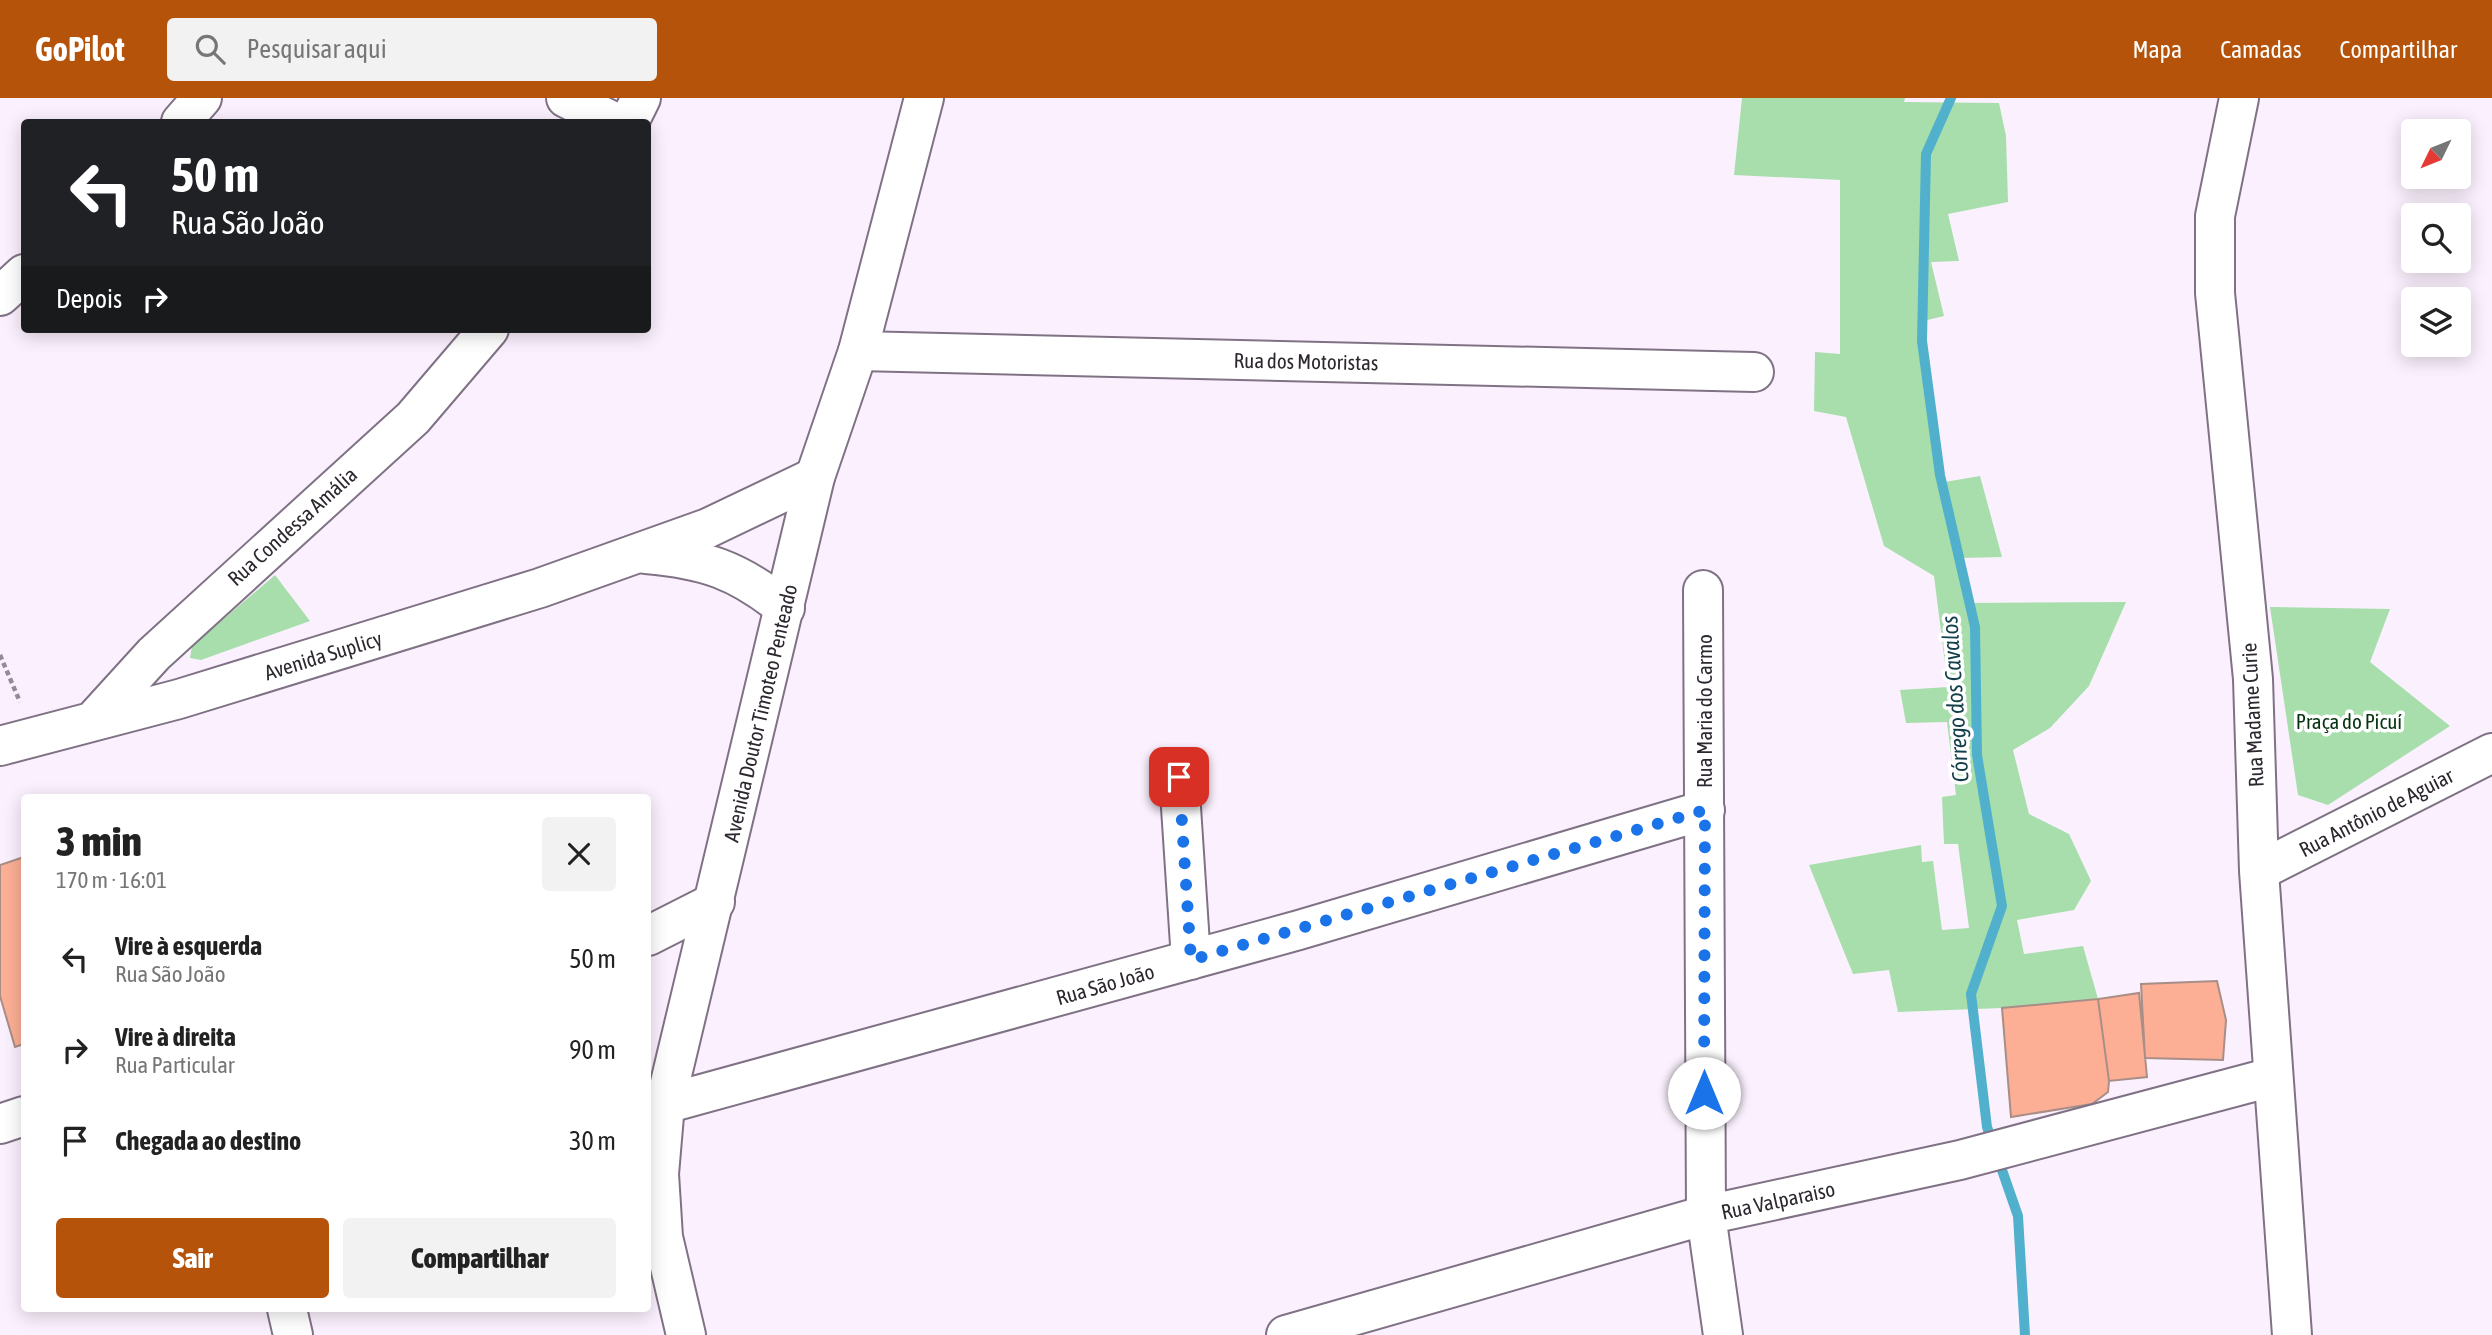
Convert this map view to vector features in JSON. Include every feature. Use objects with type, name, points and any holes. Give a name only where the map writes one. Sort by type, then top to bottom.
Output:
[{"type":"street","points":[[184,119],[202,98]]},
{"type":"street","points":[[566,98],[608,119]]},
{"type":"street","points":[[630,119],[641,98]]},
{"type":"street","name":"Avenida Doutor Timoteo Penteado","points":[[686,1335],[663,1237],[659,1174],[665,1104],[815,477],[858,351],[924,98]]},
{"type":"street","name":"Rua Madame Curie","points":[[2239,98],[2215,216],[2215,293],[2252,679],[2259,871],[2292,1335]]},
{"type":"street","points":[[0,296],[21,277]]},
{"type":"street","name":"Rua Condessa Amália","points":[[93,722],[154,654],[412,418],[486,333]]},
{"type":"street","name":"Rua dos Motoristas","points":[[858,351],[1754,372]]},
{"type":"street","name":"Avenida Suplicy","points":[[16,740],[93,722],[217,687],[643,554],[708,528],[815,477]]},
{"type":"street","name":"Avenida Suplicy","points":[[643,554],[712,563],[741,576],[785,608]]},
{"type":"street","name":"Rua Maria do Carmo","points":[[1703,590],[1706,1215],[1723,1335]]},
{"type":"street","name":"Rua Antônio de Aguiar","points":[[2259,871],[2492,753]]},
{"type":"street","points":[[1179,777],[1191,960]]},
{"type":"street","name":"Rua São João","points":[[665,1104],[1191,960],[1705,810]]},
{"type":"street","points":[[651,934],[715,902]]},
{"type":"street","name":"Rua Valparaiso","points":[[1286,1335],[1706,1215],[1971,1157],[2272,1077]]},
{"type":"street","points":[[0,1106],[21,1110]]},
{"type":"street","points":[[0,1124],[21,1117]]},
{"type":"street","points":[[288,1312],[293,1335]]},
{"type":"path","points":[[0,655],[16,740]]},
{"type":"green space","points":[[1742,98],[1905,98],[1904,102],[1999,103],[2006,136],[2008,202],[1948,214],[1959,261],[1931,262],[1944,316],[1919,322],[1939,483],[1980,476],[2002,557],[1960,558],[1965,603],[2126,602],[2089,686],[2050,728],[2013,750],[2029,814],[2069,834],[2091,881],[2074,910],[2017,920],[2024,954],[2083,946],[2098,999],[2002,1008],[1898,1012],[1889,970],[1853,974],[1809,865],[1921,845],[1922,862],[1933,861],[1942,930],[1969,928],[1958,844],[1944,844],[1942,797],[1956,795],[1947,722],[1906,723],[1900,690],[1948,687],[1934,576],[1884,546],[1846,417],[1814,411],[1815,352],[1840,354],[1840,180],[1734,175]]},
{"type":"green space","points":[[275,575],[310,621],[201,660],[190,658],[192,646]]},
{"type":"green space","name":"Praça do Picuí","points":[[2270,607],[2390,609],[2370,662],[2450,726],[2328,805],[2298,795]]},
{"type":"building","points":[[21,858],[21,1045],[15,1047],[0,996],[0,865]]},
{"type":"building","points":[[2217,981],[2226,1020],[2223,1060],[2145,1058],[2141,984]]},
{"type":"building","points":[[2139,993],[2147,1077],[2109,1081],[2098,999]]},
{"type":"building","points":[[2098,999],[2109,1081],[2108,1092],[2092,1104],[2011,1117],[2002,1008]]},
{"type":"waterway","name":"Córrego dos Cavalos","points":[[1951,98],[1926,154],[1922,341],[1940,475],[1975,627],[1977,755],[2002,906],[1971,994],[1987,1127],[2018,1216],[2025,1335]]},
{"type":"route","points":[[1179,777],[1191,960],[1705,810],[1704,1093]]}]
